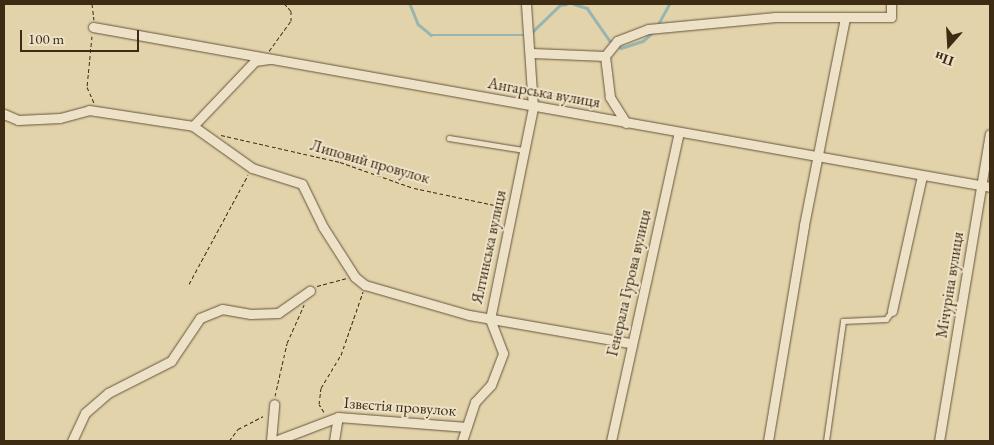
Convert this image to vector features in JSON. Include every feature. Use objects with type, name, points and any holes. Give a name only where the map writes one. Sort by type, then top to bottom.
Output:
[{"type":"street","name":"Ялтинська вулиця","points":[[462,441],[475,402],[491,385],[503,353],[490,319],[533,107],[532,52],[526,4]]},
{"type":"street","points":[[626,123],[610,97],[608,53],[617,41],[648,29],[776,17],[891,17],[891,4]]},
{"type":"street","points":[[768,441],[818,156],[845,17]]},
{"type":"street","name":"Ангарська вулиця","points":[[93,27],[277,57],[307,66],[986,187]]},
{"type":"street","points":[[532,52],[608,53]]},
{"type":"street","points":[[193,126],[255,61],[277,57]]},
{"type":"street","points":[[4,114],[18,120],[98,111],[193,126],[252,168],[302,184],[323,227],[355,277],[365,285],[490,319],[630,343]]},
{"type":"street","name":"Генерала Гурова вулиця","points":[[611,441],[630,343],[679,132]]},
{"type":"street","name":"Мічуріна вулиця","points":[[939,441],[986,187],[990,134]]},
{"type":"street","points":[[892,311],[922,176]]},
{"type":"street","points":[[72,441],[85,413],[108,393],[171,361],[200,318],[222,308],[250,314],[278,313],[310,292]]},
{"type":"street","points":[[271,441],[274,404]]},
{"type":"street","points":[[334,441],[338,416]]},
{"type":"street","name":"Ізвєстія провулок","points":[[275,441],[338,416],[467,427]]},
{"type":"lane","points":[[449,138],[524,150]]},
{"type":"lane","points":[[826,441],[843,321],[886,319],[892,311]]},
{"type":"path","points":[[92,4],[95,11],[87,87],[98,111]]},
{"type":"path","points":[[277,57],[268,50],[290,21],[291,11],[285,4]]},
{"type":"path","name":"Липовий провулок","points":[[220,134],[340,162],[414,188],[512,209]]},
{"type":"path","points":[[189,284],[252,168]]},
{"type":"path","points":[[229,441],[238,429],[266,415],[274,404],[287,343],[310,292],[321,282],[355,277]]},
{"type":"path","points":[[328,419],[319,404],[321,388],[342,355],[365,285]]},
{"type":"waterway","points":[[410,4],[418,24],[431,35],[525,35]]},
{"type":"waterway","points":[[530,34],[560,5],[566,4]]},
{"type":"waterway","points":[[574,4],[587,8],[610,41],[621,48],[643,41],[654,31]]},
{"type":"waterway","points":[[657,26],[669,4]]}]
